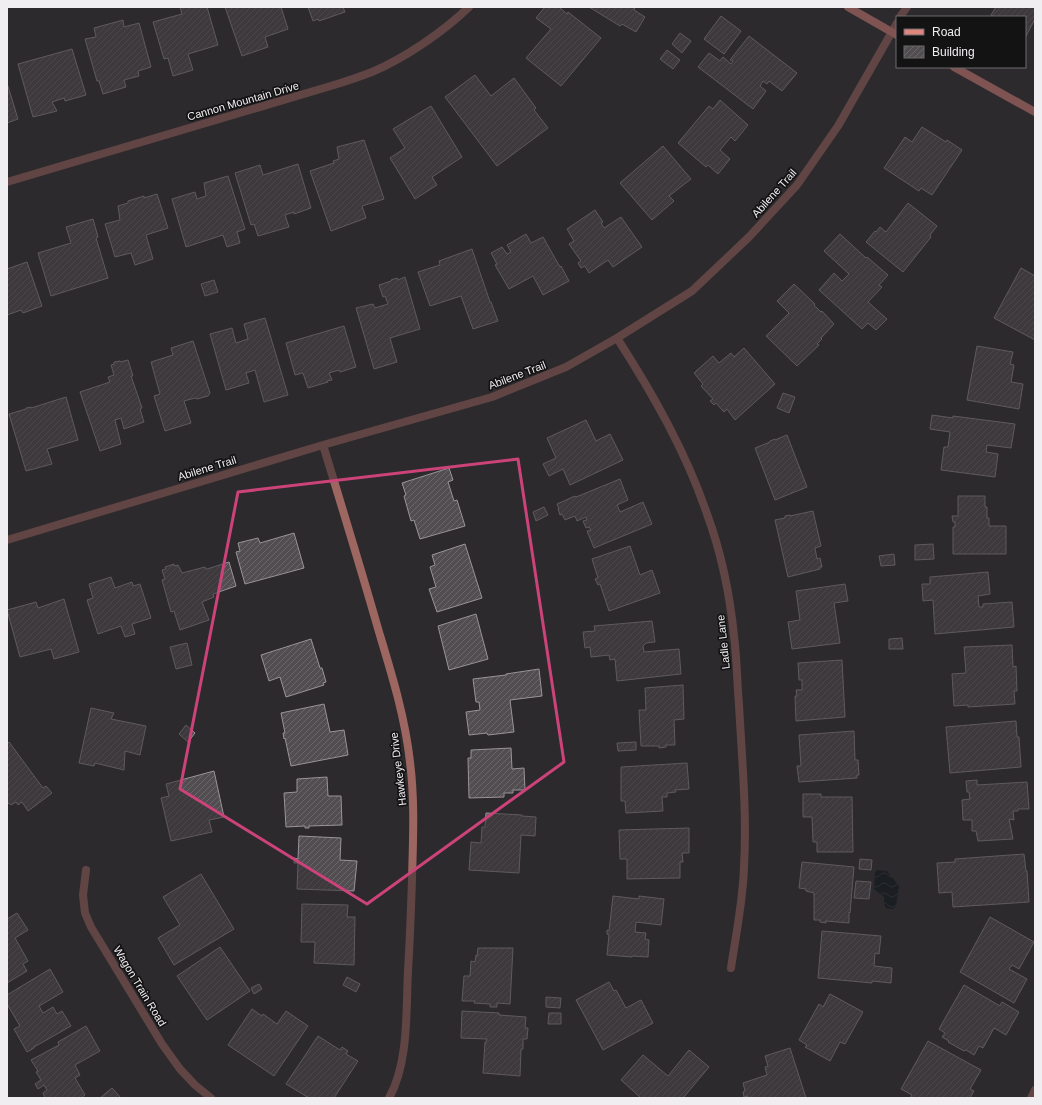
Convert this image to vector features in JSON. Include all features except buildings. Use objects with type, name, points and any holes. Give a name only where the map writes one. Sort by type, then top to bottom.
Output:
[{"type":"street","name":"Cannon Mountain Drive","points":[[7,182],[334,86],[373,71],[407,54],[434,36],[469,7]]},
{"type":"street","points":[[848,7],[894,33]]},
{"type":"street","points":[[901,16],[907,7]]},
{"type":"street","name":"Abilene Trail","points":[[7,540],[492,396],[566,368],[692,291],[749,237],[798,185],[838,126],[894,33]]},
{"type":"street","points":[[956,68],[1035,112]]},
{"type":"street","name":"Ladle Lane","points":[[617,338],[666,420],[692,474],[708,515],[723,567],[728,592],[734,636],[745,798],[742,894],[731,968]]},
{"type":"street","name":"Hawkeye Drive","points":[[323,445],[369,596],[394,685],[405,730],[413,794],[414,822],[410,944],[403,1059],[399,1074],[389,1098]]},
{"type":"street","name":"Wagon Train Road","points":[[86,870],[83,896],[85,913],[91,927],[162,1044],[180,1069],[195,1085],[211,1098]]},
{"type":"street","points":[[1031,1098],[1035,1090]]},
{"type":"highlighted area","points":[[518,459],[564,762],[367,904],[180,789],[238,492]]},
{"type":"water","points":[[877,870],[887,871],[899,886],[896,906],[893,909],[886,908],[884,904],[884,897],[874,889],[875,872]]}]
